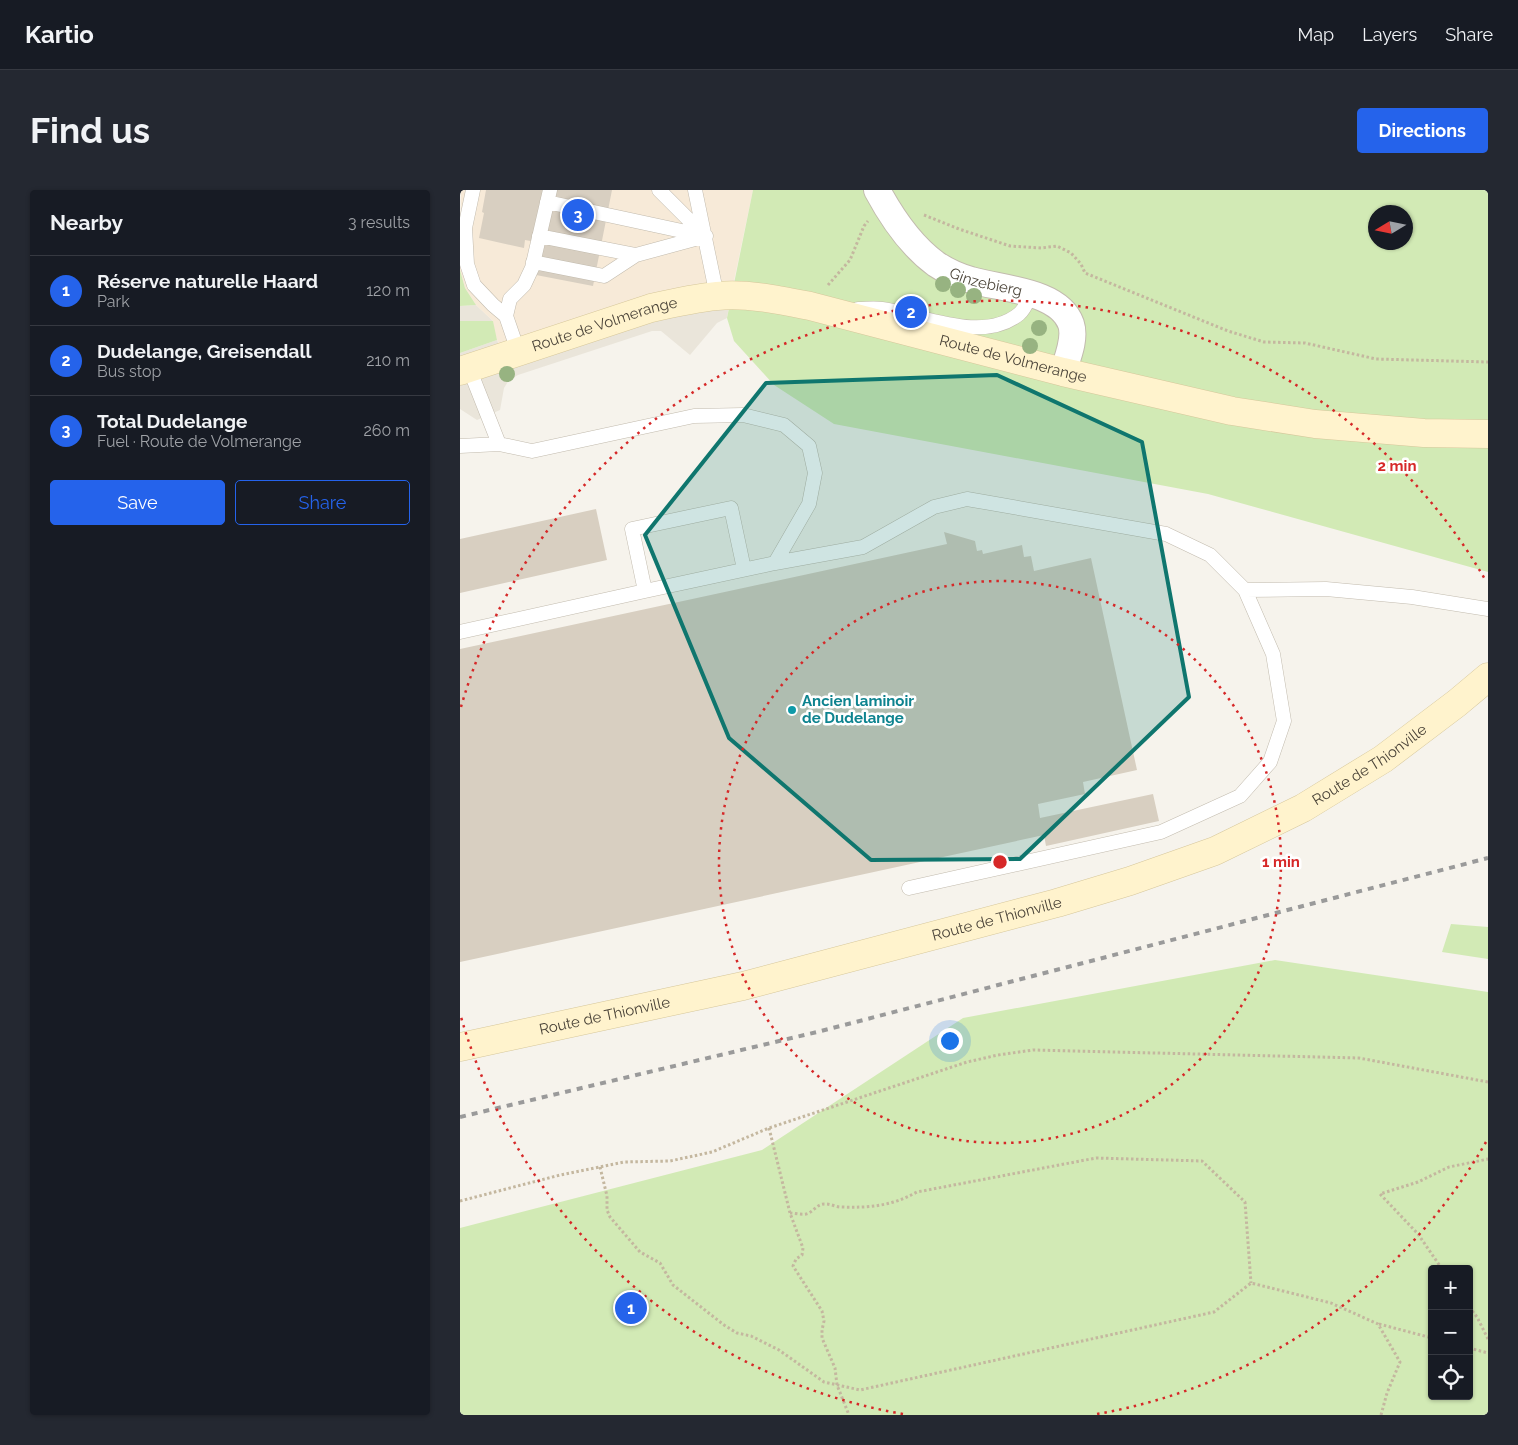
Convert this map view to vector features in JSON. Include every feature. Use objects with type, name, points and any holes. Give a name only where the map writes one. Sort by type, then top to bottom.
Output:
[{"type":"main road","name":"Route de Volmerange","points":[[464,369],[651,308],[683,301],[732,295],[774,299],[815,307],[1063,372],[1232,411],[1315,424],[1424,433],[1488,434]]},
{"type":"main road","name":"Route de Thionville","points":[[460,1047],[743,986],[1057,903],[1130,881],[1215,851],[1303,808],[1383,759],[1488,677]]},
{"type":"street","name":"Ginzebierg","points":[[882,200],[906,236],[936,264],[968,280],[1031,294],[1051,302],[1064,311],[1072,326],[1072,342],[1063,372]]},
{"type":"lane","points":[[473,190],[465,228],[468,264],[474,285],[506,316],[518,351]]},
{"type":"lane","points":[[659,190],[706,236]]},
{"type":"lane","points":[[695,190],[706,236],[716,296]]},
{"type":"lane","points":[[506,316],[510,299],[524,285],[533,262],[548,196],[706,236]]},
{"type":"lane","points":[[539,236],[636,255]]},
{"type":"lane","points":[[533,262],[604,276],[636,255],[706,236]]},
{"type":"lane","points":[[815,307],[880,309],[959,326],[981,328],[1005,323],[1021,312],[1031,294]]},
{"type":"lane","points":[[464,369],[499,444]]},
{"type":"lane","points":[[460,446],[499,444],[532,451],[694,416],[743,416],[784,425],[809,446],[815,473],[809,504],[775,563]]},
{"type":"lane","points":[[460,632],[744,569],[863,547],[934,506],[967,499],[1166,534],[1210,555],[1245,590],[1273,654],[1284,721],[1270,762],[1240,796],[1161,832],[909,888]]},
{"type":"lane","points":[[645,591],[632,529],[731,508],[744,569]]},
{"type":"lane","points":[[1245,590],[1326,589],[1412,597],[1488,610]]},
{"type":"path","points":[[815,307],[850,260],[864,226],[882,200],[911,208],[925,216],[1010,246],[1041,248],[1057,246],[1071,253],[1081,264],[1085,273],[1228,331],[1264,342],[1305,343],[1376,359],[1488,362]]},
{"type":"path","points":[[460,1201],[560,1175],[624,1162],[670,1161],[712,1152],[769,1128],[967,1062],[1033,1050],[1359,1058],[1488,1082]]},
{"type":"path","points":[[769,1128],[777,1154],[790,1213],[804,1248],[802,1255],[796,1259],[793,1266],[822,1311],[824,1321],[822,1338],[835,1368],[837,1385],[850,1415]]},
{"type":"path","points":[[790,1213],[805,1214],[811,1212],[816,1206],[825,1203],[840,1207],[887,1205],[901,1201],[916,1192],[1096,1158],[1202,1161],[1245,1202],[1251,1283]]},
{"type":"path","points":[[1439,1265],[1418,1234],[1380,1194],[1418,1182],[1449,1167],[1488,1159]]},
{"type":"path","points":[[600,1167],[610,1217],[640,1252],[660,1263],[673,1285],[737,1334],[751,1336],[779,1350],[824,1382],[860,1390],[1214,1312],[1251,1283]]},
{"type":"path","points":[[1251,1283],[1331,1303],[1378,1324],[1428,1337]]},
{"type":"path","points":[[1472,1310],[1477,1316],[1488,1339]]},
{"type":"path","points":[[1378,1324],[1400,1362],[1380,1415]]},
{"type":"path","points":[[1473,1349],[1488,1352]]},
{"type":"highlighted area","points":[[997,375],[1142,442],[1189,697],[1020,859],[871,860],[729,738],[645,535],[766,383]]},
{"type":"shaded area","points":[[461,190],[753,190],[731,295],[503,356],[494,331],[493,321],[476,305],[465,288],[460,270]]},
{"type":"shaded area","points":[[731,295],[727,318],[717,323],[690,355],[661,331],[652,331],[518,375],[509,380],[504,388],[500,410],[477,420],[460,409],[460,353],[497,340],[503,355]]},
{"type":"shaded area","points":[[476,305],[493,321],[460,321],[460,306]]},
{"type":"green space","points":[[753,190],[1488,190],[1488,572],[1208,494],[834,424],[774,385],[734,341],[727,318]]},
{"type":"green space","points":[[460,270],[465,288],[476,305],[460,306]]},
{"type":"green space","points":[[460,321],[493,321],[497,340],[460,353]]},
{"type":"green space","points":[[1451,924],[1488,927],[1488,959],[1442,952]]},
{"type":"green space","points":[[1275,960],[1488,992],[1488,1415],[460,1415],[460,1228],[762,1150],[963,1018]]},
{"type":"building","points":[[486,190],[612,190],[593,286],[536,275],[542,243],[525,240],[524,248],[479,238]]},
{"type":"building","points":[[596,509],[607,560],[460,593],[460,539]]},
{"type":"building","name":"Ancien laminoir de Dudelange","points":[[944,532],[975,541],[977,551],[982,550],[983,554],[1022,545],[1024,557],[1031,556],[1034,571],[1091,558],[1137,770],[1083,782],[1085,794],[1038,804],[1040,818],[1153,794],[1159,821],[1046,846],[1044,835],[460,962],[460,649],[947,544]]},
{"type":"railway","points":[[460,1117],[817,1032],[1488,858]]},
{"type":"place","name":"Total Dudelange","points":[[578,215]]},
{"type":"place","name":"Dudelange, Greisendall","points":[[911,312]]},
{"type":"place","name":"Ancien laminoir de Dudelange","points":[[792,710]]},
{"type":"place","name":"Réserve naturelle Haard","points":[[631,1308]]}]
